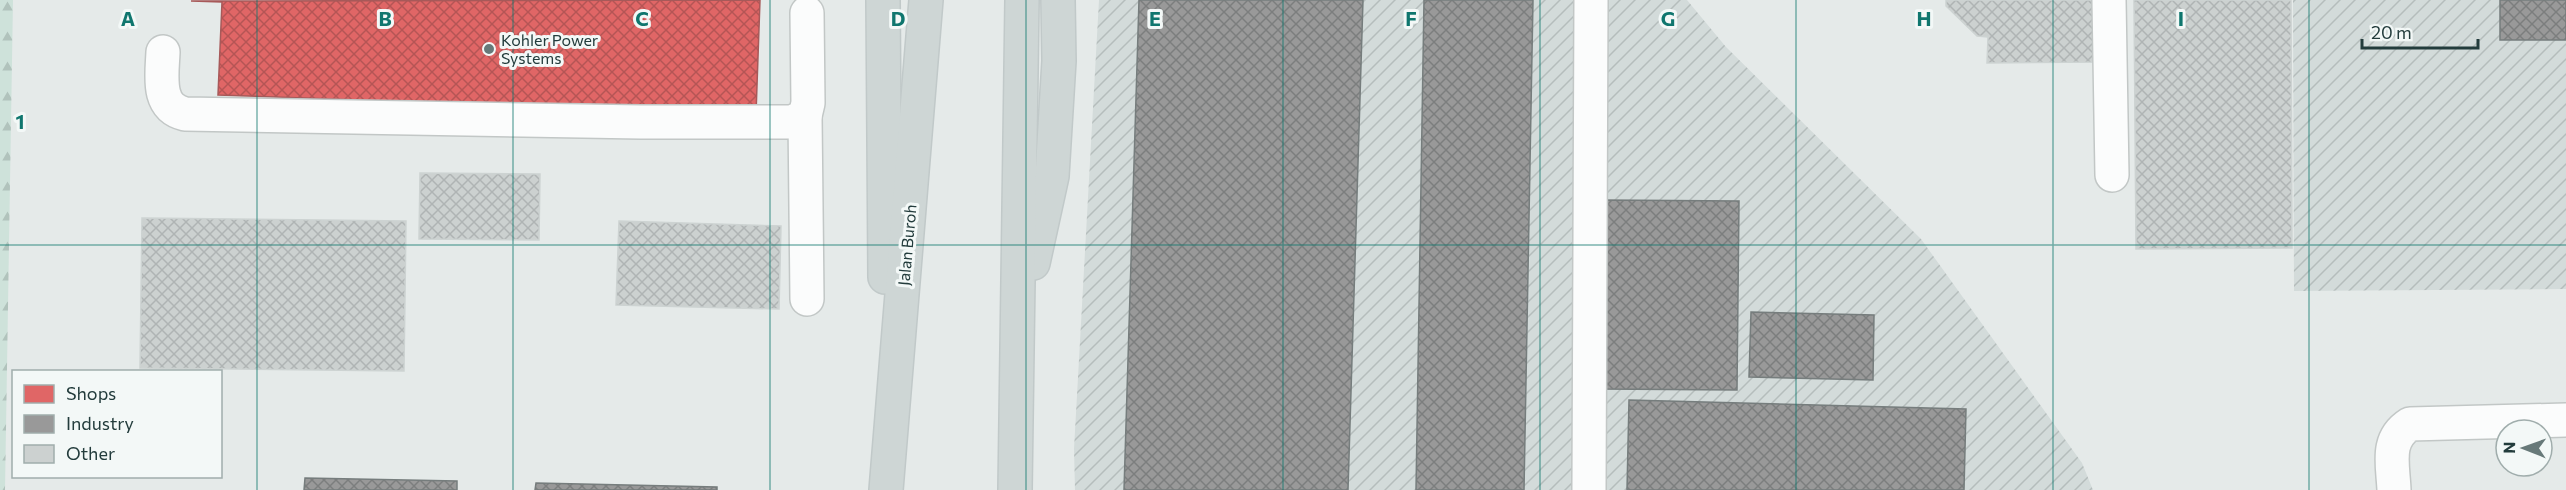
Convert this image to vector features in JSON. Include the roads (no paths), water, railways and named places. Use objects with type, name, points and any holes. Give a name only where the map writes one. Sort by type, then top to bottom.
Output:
[{"type":"main road","points":[[883,0],[886,487]]},
{"type":"main road","name":"Jalan Buroh","points":[[886,487],[926,0]]},
{"type":"main road","points":[[1015,490],[1022,0]]},
{"type":"main road","points":[[1018,335],[1052,176],[1059,61],[1058,0]]},
{"type":"lane","points":[[1589,490],[1591,0]]},
{"type":"lane","points":[[2109,0],[2112,175]]},
{"type":"lane","points":[[807,13],[808,103],[805,116],[807,299]]},
{"type":"lane","points":[[163,52],[162,91],[167,104],[174,111],[185,114],[641,122],[792,122],[805,116]]},
{"type":"lane","points":[[2394,490],[2392,443],[2399,431],[2410,424],[2566,420]]},
{"type":"place","name":"Kohler Power Systems","points":[[489,49]]}]
